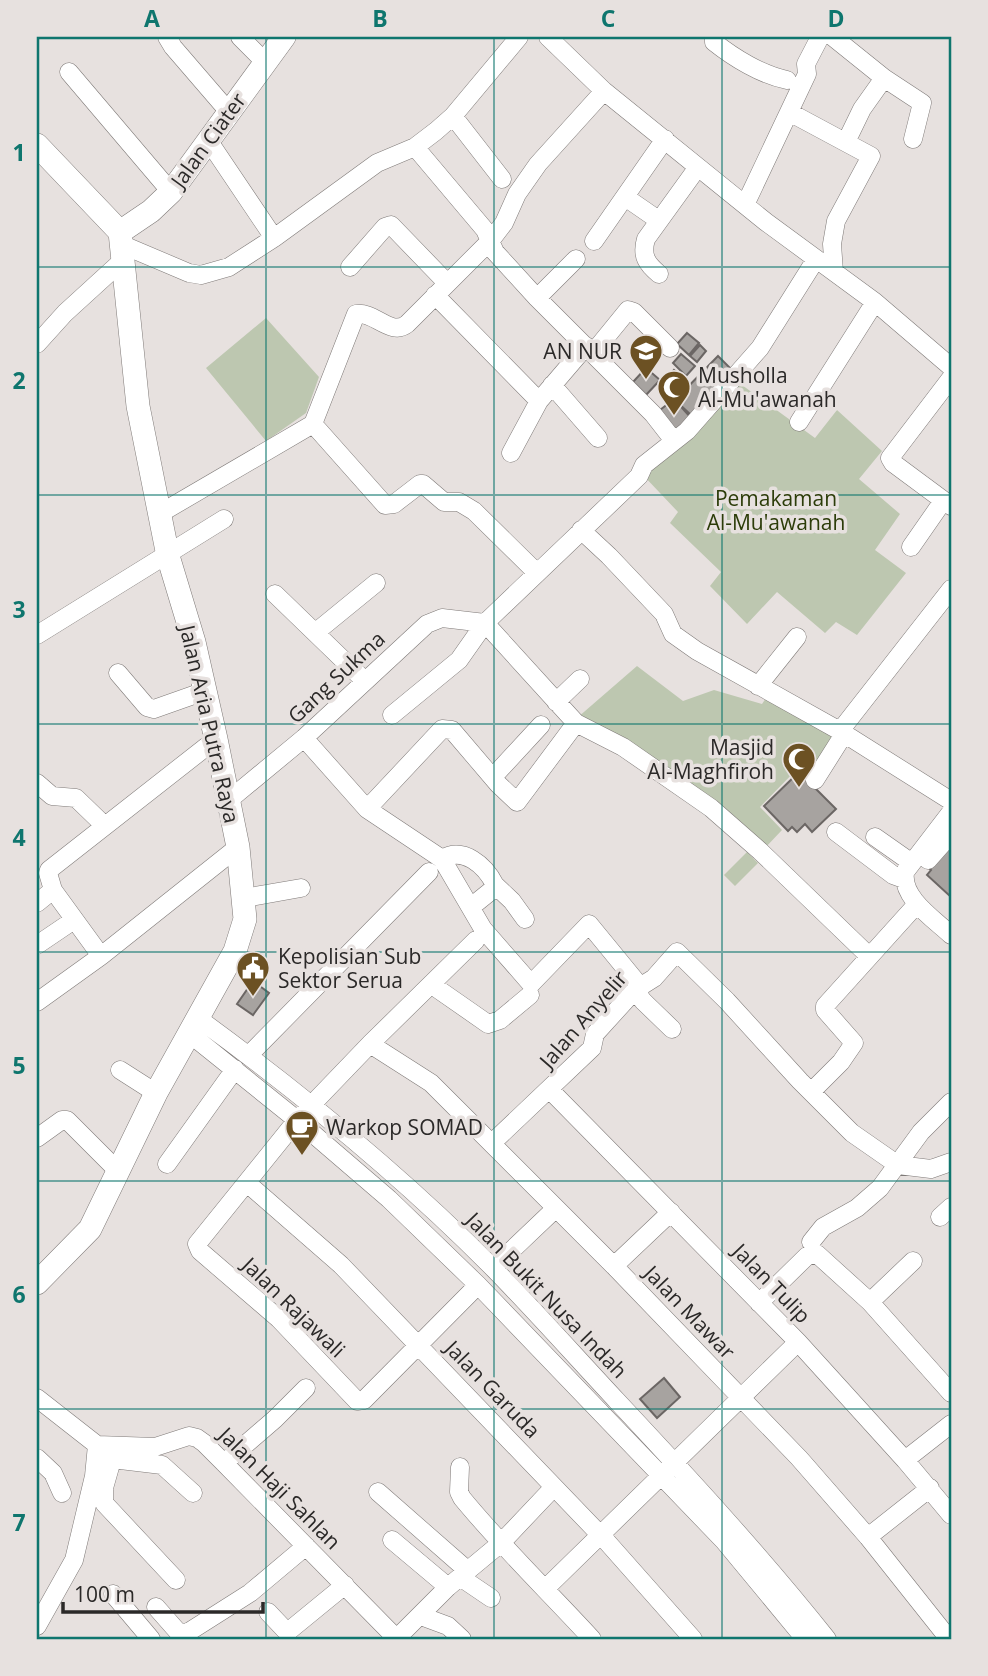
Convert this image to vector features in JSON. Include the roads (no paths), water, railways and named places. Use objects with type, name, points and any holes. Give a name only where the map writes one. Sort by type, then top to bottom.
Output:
[{"type":"main road","name":"Jalan Ciater","points":[[122,246],[171,192],[284,37]]},
{"type":"main road","points":[[37,145],[122,246]]},
{"type":"main road","name":"Jalan Aria Putra Raya","points":[[37,1283],[90,1229],[156,1093],[235,951],[244,919],[238,847],[229,800],[205,691],[168,555],[138,406],[122,246]]},
{"type":"street","points":[[167,37],[229,112]]},
{"type":"street","points":[[240,37],[265,62]]},
{"type":"street","points":[[37,344],[122,246],[188,273],[201,275],[229,267],[274,238],[376,163],[415,147],[453,116],[519,37]]},
{"type":"street","points":[[548,37],[604,91],[745,205],[875,302],[951,367]]},
{"type":"street","points":[[714,37],[715,43],[733,56],[771,76],[788,80]]},
{"type":"street","points":[[745,205],[807,74],[806,64],[820,37]]},
{"type":"street","points":[[833,37],[884,78],[922,103],[913,139]]},
{"type":"street","points":[[69,72],[171,192]]},
{"type":"street","points":[[846,142],[862,109],[884,78]]},
{"type":"street","points":[[159,514],[313,424],[356,314],[363,313],[399,329],[407,324],[491,240],[504,223],[517,194],[538,164],[604,91]]},
{"type":"street","points":[[789,112],[871,156],[836,221],[832,244],[834,272]]},
{"type":"street","points":[[453,116],[502,179]]},
{"type":"street","points":[[594,241],[665,139]]},
{"type":"street","points":[[208,140],[274,238]]},
{"type":"street","points":[[415,147],[491,240],[495,252],[653,414],[674,441]]},
{"type":"street","points":[[659,274],[648,265],[644,257],[646,239],[698,167]]},
{"type":"street","points":[[625,197],[654,216]]},
{"type":"street","points":[[349,267],[385,227],[391,225],[441,289],[539,401]]},
{"type":"street","points":[[537,298],[576,259]]},
{"type":"street","points":[[392,715],[459,660],[485,623],[639,476],[644,465],[687,431],[760,348],[816,259]]},
{"type":"street","points":[[799,422],[875,302]]},
{"type":"street","points":[[511,453],[539,401],[552,385],[628,310],[634,312],[670,348]]},
{"type":"street","points":[[911,547],[947,504],[890,458],[951,378]]},
{"type":"street","points":[[552,385],[598,438]]},
{"type":"street","points":[[313,424],[385,505],[394,504],[423,484],[444,502],[459,502],[474,511],[537,573]]},
{"type":"street","points":[[37,635],[225,519]]},
{"type":"street","points":[[581,530],[664,614],[673,634],[697,651],[842,732],[951,801]]},
{"type":"street","points":[[316,632],[376,583]]},
{"type":"street","points":[[815,780],[842,732],[951,589]]},
{"type":"street","points":[[275,594],[365,681]]},
{"type":"street","name":"Gang Sukma","points":[[229,800],[304,738],[434,620],[442,618],[485,623]]},
{"type":"street","points":[[485,623],[576,723],[623,747],[711,808],[760,851],[869,956]]},
{"type":"street","points":[[758,686],[797,637]]},
{"type":"street","points":[[118,673],[147,707],[154,709],[205,691]]},
{"type":"street","points":[[556,702],[580,679]]},
{"type":"street","points":[[367,809],[442,729],[452,730],[515,802],[520,800],[576,723]]},
{"type":"street","points":[[493,777],[541,725]]},
{"type":"street","points":[[304,738],[367,809],[442,859],[483,929],[531,984],[589,924],[637,988],[643,1001],[672,1029]]},
{"type":"street","points":[[101,956],[53,890],[48,873],[216,739]]},
{"type":"street","points":[[37,783],[52,796],[76,798],[105,826]]},
{"type":"street","points":[[951,812],[913,869],[907,889],[917,904],[951,934]]},
{"type":"street","points":[[836,832],[893,875],[913,869],[951,834]]},
{"type":"street","points":[[875,837],[913,869]]},
{"type":"street","points":[[39,997],[101,956],[238,847]]},
{"type":"street","points":[[442,859],[464,855],[474,860],[525,919]]},
{"type":"street","points":[[249,1055],[429,873]]},
{"type":"street","points":[[471,907],[492,890],[494,884]]},
{"type":"street","points":[[244,898],[301,888]]},
{"type":"street","points":[[37,903],[53,890]]},
{"type":"street","points":[[917,904],[825,1006],[825,1010],[852,1040],[853,1046],[811,1092],[852,1133],[898,1165],[931,1169],[951,1162]]},
{"type":"street","points":[[37,945],[74,920]]},
{"type":"street","points":[[247,1184],[297,1119],[477,940]]},
{"type":"street","name":"Jalan Anyelir","points":[[492,1142],[593,1048],[595,1034],[637,988],[654,978],[674,953],[679,953],[727,1001],[811,1092]]},
{"type":"street","points":[[432,985],[488,1024],[499,1020],[530,995]]},
{"type":"street","name":"Jalan Bukit Nusa Indah","points":[[195,1027],[249,1055],[412,1192],[494,1268],[668,1468],[804,1639]]},
{"type":"street","name":"Jalan Bukit Nusa Indah","points":[[195,1027],[234,1069],[297,1119],[389,1199],[668,1468],[736,1529],[827,1639]]},
{"type":"street","name":"Jalan Mawar","points":[[370,1044],[431,1083],[614,1266],[799,1458],[868,1537],[949,1639]]},
{"type":"street","points":[[167,1164],[234,1069]]},
{"type":"street","points":[[120,1070],[156,1093]]},
{"type":"street","name":"Jalan Tulip","points":[[550,1090],[798,1342],[930,1488],[951,1515]]},
{"type":"street","points":[[759,1303],[811,1248],[823,1227],[857,1208],[880,1188],[922,1132],[951,1102]]},
{"type":"street","points":[[37,1138],[62,1120],[66,1120],[118,1171]]},
{"type":"street","name":"Jalan Rajawali","points":[[247,1184],[197,1244],[200,1251],[279,1319],[354,1399],[364,1401],[419,1345]]},
{"type":"street","name":"Jalan Garuda","points":[[247,1184],[341,1265],[600,1534],[693,1639]]},
{"type":"street","points":[[494,1268],[555,1209]]},
{"type":"street","points":[[614,1266],[671,1212]]},
{"type":"street","points":[[811,1248],[870,1302],[951,1393]]},
{"type":"street","points":[[870,1302],[913,1261]]},
{"type":"street","points":[[419,1345],[478,1285]]},
{"type":"street","points":[[546,1588],[798,1342]]},
{"type":"street","points":[[224,1463],[306,1388]]},
{"type":"street","points":[[37,1398],[97,1445],[94,1476],[74,1560],[37,1626]]},
{"type":"street","points":[[905,1460],[951,1424]]},
{"type":"street","name":"Jalan Haji Sahlan","points":[[97,1445],[114,1452],[155,1447],[189,1436],[197,1438],[397,1639]]},
{"type":"street","points":[[176,1580],[104,1503],[104,1488],[114,1452],[162,1465],[193,1493]]},
{"type":"street","points":[[37,1458],[53,1473],[62,1493]]},
{"type":"street","points":[[460,1467],[459,1492],[462,1498],[592,1639]]},
{"type":"street","points":[[397,1639],[458,1578],[501,1543],[555,1487]]},
{"type":"street","points":[[868,1537],[930,1488]]},
{"type":"street","points":[[378,1492],[458,1578]]},
{"type":"street","points":[[392,1540],[491,1598]]},
{"type":"street","points":[[156,1607],[178,1632],[187,1633],[250,1593],[306,1546]]},
{"type":"street","points":[[268,1612],[285,1630],[290,1630],[345,1585]]},
{"type":"street","points":[[113,1594],[151,1639]]},
{"type":"street","points":[[421,1616],[447,1626],[462,1639]]},
{"type":"place","name":"AN NUR","points":[[646,381]]},
{"type":"place","name":"Musholla Al-Mu'awanah","points":[[674,417]]},
{"type":"place","name":"Masjid Al-Maghfiroh","points":[[799,789]]},
{"type":"place","name":"Kepolisian Sub Sektor Serua","points":[[253,998]]},
{"type":"place","name":"Warkop SOMAD","points":[[302,1157]]},
{"type":"park label","name":"Pemakaman Al-Mu'awanah","points":[[776,510]]}]
